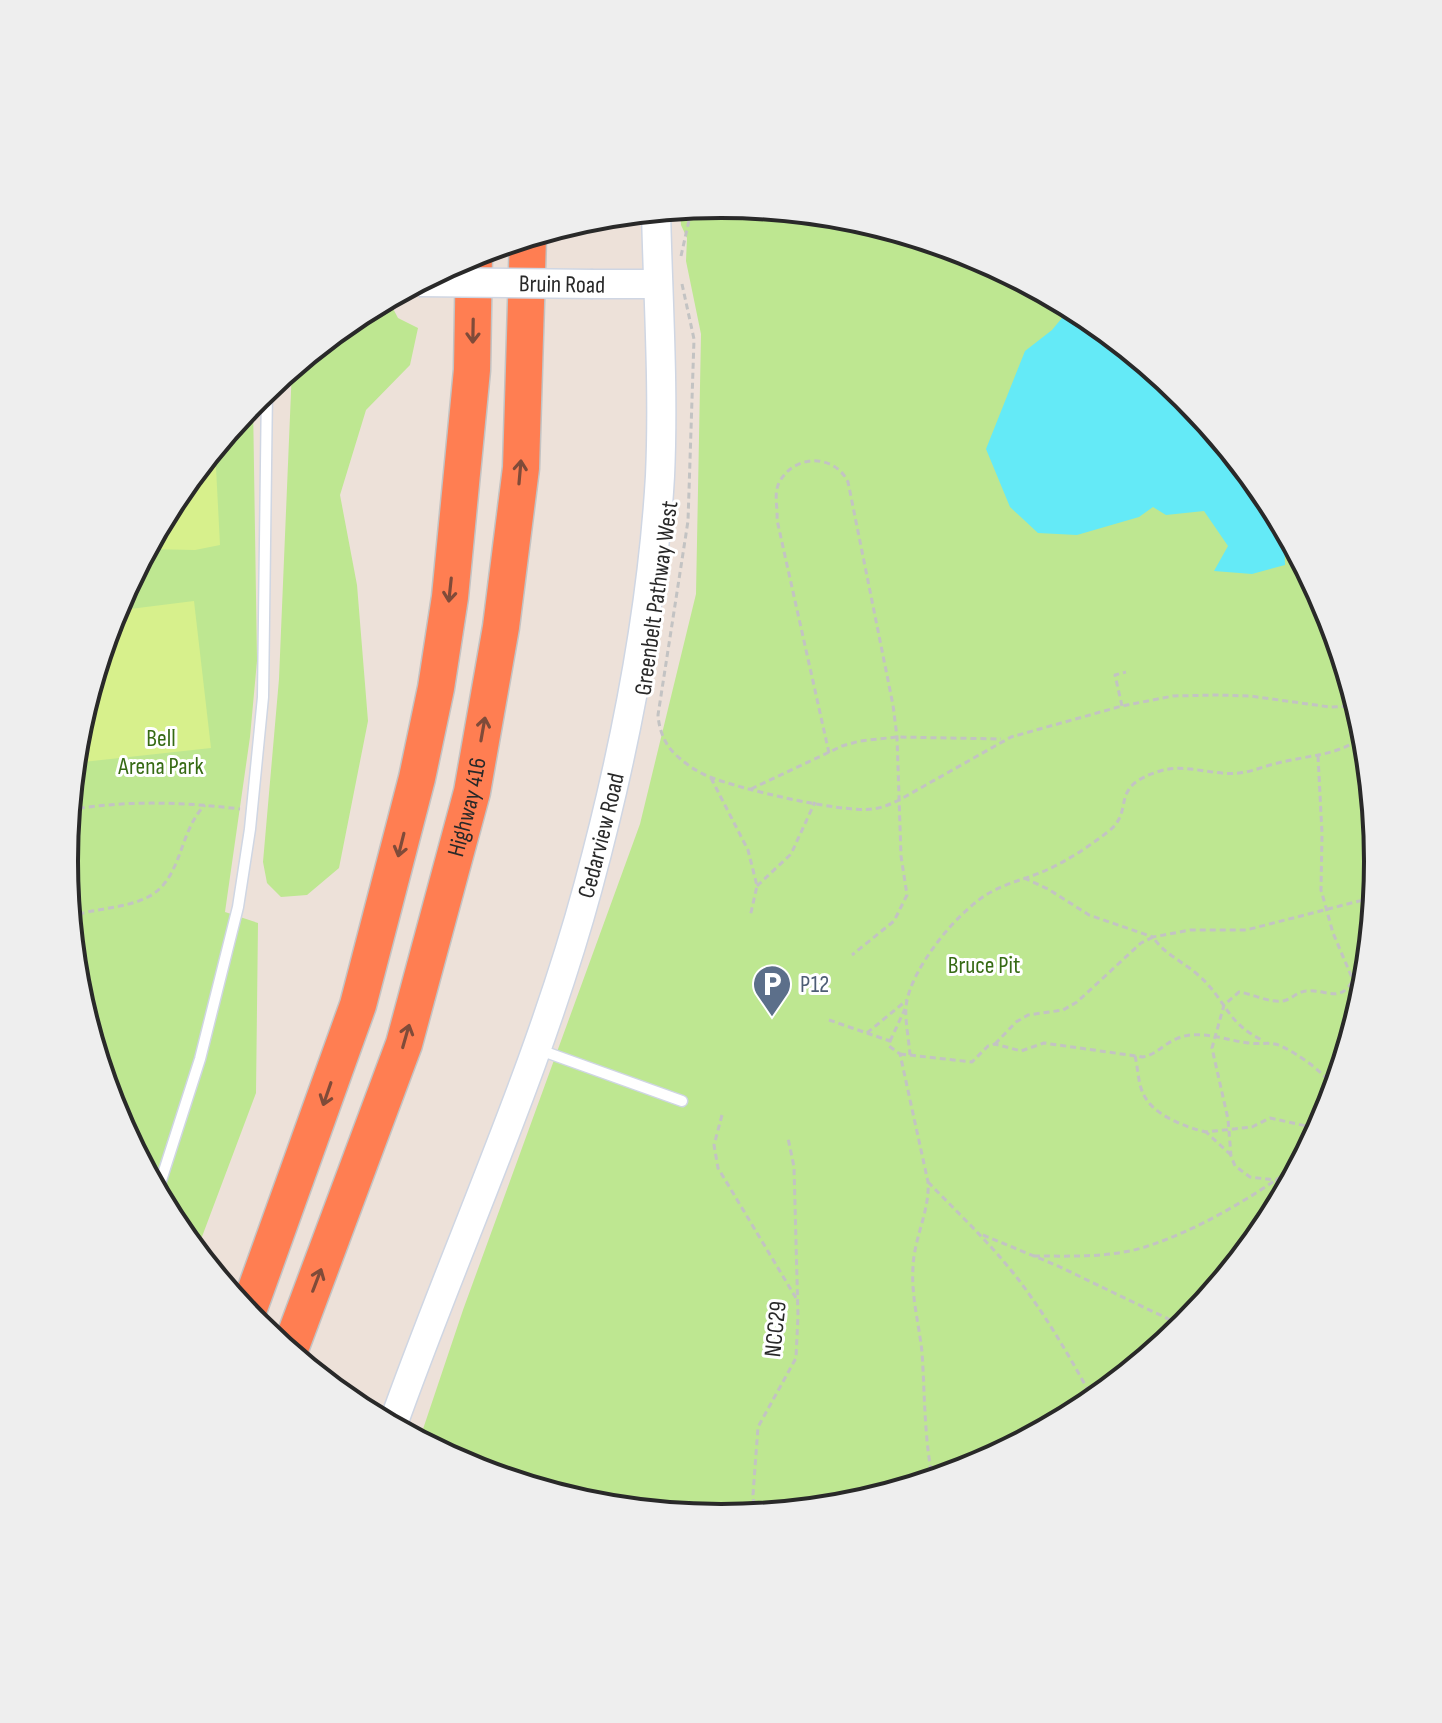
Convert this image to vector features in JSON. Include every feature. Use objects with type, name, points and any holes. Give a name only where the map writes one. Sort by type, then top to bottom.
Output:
[{"type":"highway","name":"Highway 416","points":[[293,1341],[404,1044],[472,792],[501,627],[521,468],[528,249]]},
{"type":"highway","points":[[252,1300],[358,1005],[417,778],[436,688],[450,597],[472,370],[474,268]]},
{"type":"main road","name":"Cedarview Road","points":[[396,1416],[536,1049],[588,886],[625,726],[652,563],[660,477],[662,381],[670,282],[658,222]]},
{"type":"main road","name":"Bruin Road","points":[[443,282],[670,282]]},
{"type":"lane","points":[[162,1178],[208,1029],[238,907],[252,810],[263,697],[267,406]]},
{"type":"lane","points":[[536,1049],[682,1101]]},
{"type":"path","points":[[680,265],[689,220]]},
{"type":"path","name":"Greenbelt Pathway West","points":[[670,282],[694,353],[688,521],[658,715],[659,728],[673,752],[711,778],[815,802],[871,809],[901,799],[1004,740],[1122,706],[1173,696],[1216,695],[1345,706]]},
{"type":"path","points":[[829,753],[777,520],[776,489],[781,479],[800,463],[813,459],[831,464],[844,474],[848,482],[897,737],[901,856],[907,895],[894,921],[852,955]]},
{"type":"path","points":[[1122,706],[1115,675],[1126,672]]},
{"type":"path","points":[[751,789],[860,741],[897,737],[1004,740]]},
{"type":"path","points":[[1353,745],[1238,774],[1163,770],[1132,783],[1123,797],[1121,816],[1112,828],[1062,863],[988,893],[964,912],[929,956],[914,981],[889,1046],[900,1054],[972,1062],[1028,1015],[1063,1010],[1077,1002],[1141,943],[1153,937],[1190,930],[1246,930],[1363,900]]},
{"type":"path","points":[[1278,1179],[1250,1177],[1235,1166],[1213,1061],[1214,1036],[1224,1005],[1239,992],[1283,1001],[1311,990],[1342,993],[1348,990],[1353,980],[1333,933],[1321,890],[1318,756]]},
{"type":"path","points":[[711,778],[748,850],[757,886],[750,917]]},
{"type":"path","points":[[757,886],[791,854],[815,802]]},
{"type":"path","points":[[80,808],[111,803],[205,805],[252,810]]},
{"type":"path","points":[[80,913],[146,898],[165,885],[192,820],[205,805]]},
{"type":"path","points":[[1024,878],[1089,915],[1153,937],[1161,947],[1198,974],[1240,1028],[1267,1043]]},
{"type":"path","points":[[867,1033],[907,1003]]},
{"type":"path","points":[[907,1003],[910,1055]]},
{"type":"path","points":[[829,1020],[890,1041]]},
{"type":"path","points":[[995,1044],[1021,1051],[1044,1043],[1135,1056],[1153,1054],[1176,1038],[1214,1036],[1282,1046],[1326,1078]]},
{"type":"path","points":[[900,1054],[929,1191],[913,1264],[913,1283],[922,1362],[926,1448],[930,1469]]},
{"type":"path","points":[[1135,1056],[1144,1097],[1169,1118],[1188,1128],[1206,1132],[1252,1127],[1270,1118],[1307,1126]]},
{"type":"path","points":[[722,1115],[714,1145],[718,1168],[798,1301]]},
{"type":"path","points":[[1206,1132],[1231,1155]]},
{"type":"path","name":"NCC29","points":[[754,1503],[758,1427],[796,1358],[798,1301],[794,1167],[788,1138]]},
{"type":"path","points":[[1034,1256],[1092,1256],[1143,1248],[1195,1226],[1249,1198],[1282,1177]]},
{"type":"path","points":[[928,1182],[979,1234],[1034,1303],[1087,1389]]},
{"type":"path","points":[[979,1234],[1034,1256],[1171,1321]]},
{"type":"green space","name":"Bruce Pit","points":[[721,218],[805,224],[887,240],[928,253],[967,267],[1042,305],[1112,351],[1145,378],[1176,407],[1231,470],[1256,504],[1298,577],[1330,655],[1342,695],[1352,736],[1363,819],[1363,904],[1358,945],[1352,987],[1330,1068],[1298,1146],[1278,1183],[1256,1219],[1204,1285],[1176,1316],[1112,1372],[1078,1396],[1005,1438],[967,1456],[887,1483],[805,1499],[763,1503],[679,1503],[596,1492],[514,1470],[475,1456],[423,1430],[463,1310],[640,824],[696,594],[701,334],[686,261],[687,238],[681,220]]},
{"type":"green space","points":[[393,309],[398,318],[418,328],[410,365],[366,410],[340,495],[357,585],[368,721],[339,868],[307,895],[281,897],[267,883],[263,862],[279,679],[291,383],[330,351]]},
{"type":"green space","name":"Bell Arena Park","points":[[253,421],[257,661],[250,737],[225,912],[258,923],[256,1093],[201,1239],[144,1146],[112,1068],[90,987],[79,904],[78,862],[79,819],[90,736],[112,655],[127,615],[144,577],[186,504]]},
{"type":"green space","points":[[216,464],[220,545],[195,550],[159,549],[186,504]]},
{"type":"green space","name":"Bell Arena Park","points":[[194,601],[211,748],[86,762],[100,695],[130,609]]},
{"type":"water","points":[[1062,317],[1078,327],[1112,351],[1176,407],[1256,504],[1285,552],[1285,565],[1252,574],[1214,571],[1228,546],[1204,511],[1166,515],[1153,507],[1139,517],[1077,535],[1038,533],[1010,507],[986,449],[1025,351],[1052,330]]},
{"type":"place","name":"P12","points":[[772,1018]]}]
